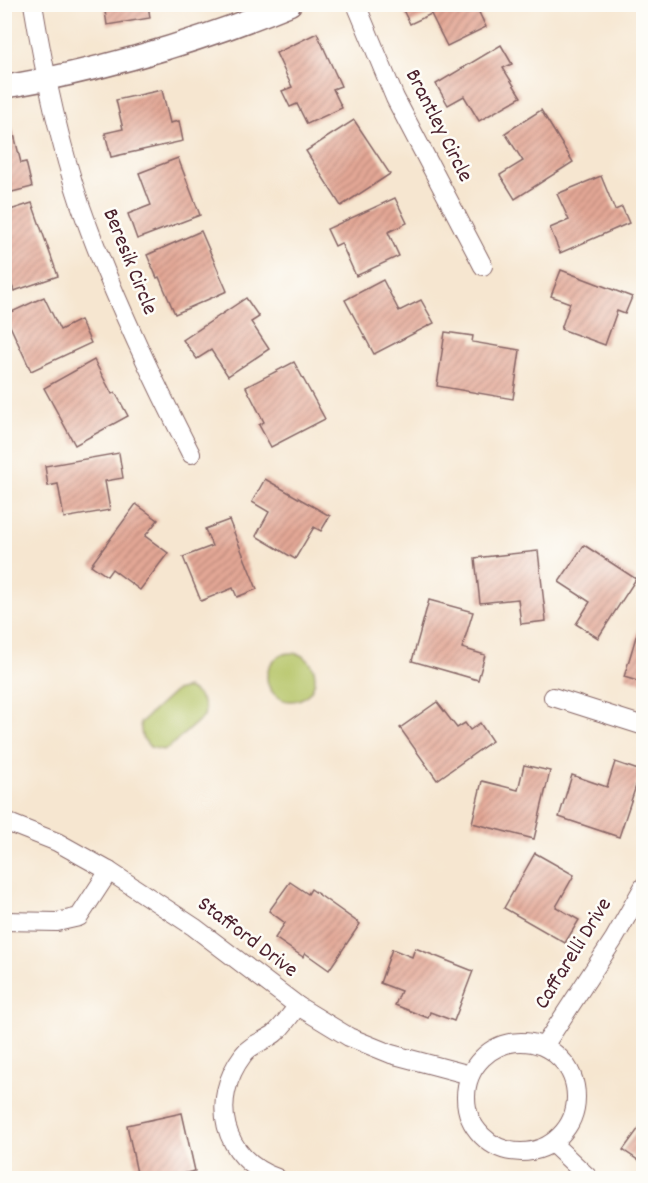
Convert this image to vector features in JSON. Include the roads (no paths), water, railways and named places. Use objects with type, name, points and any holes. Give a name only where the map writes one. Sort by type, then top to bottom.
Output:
[{"type":"street","name":"Beresik Circle","points":[[33,4],[46,80],[79,202],[108,278],[147,367],[191,454]]},
{"type":"street","points":[[4,87],[46,80],[143,56],[237,26],[290,4]]},
{"type":"street","name":"Brantley Circle","points":[[356,4],[395,98],[483,266]]},
{"type":"street","points":[[553,697],[644,726]]},
{"type":"street","name":"Stafford Drive","points":[[4,821],[57,842],[109,871],[194,927],[298,1006],[349,1037],[391,1054],[470,1075]]},
{"type":"street","points":[[4,921],[57,922],[79,917],[109,871]]},
{"type":"street","name":"Caffarelli Drive","points":[[544,1046],[614,939],[644,886]]},
{"type":"street","points":[[277,1179],[260,1173],[240,1155],[226,1130],[223,1106],[228,1077],[245,1052],[275,1033],[298,1006]]},
{"type":"street","points":[[509,1042],[527,1042],[544,1046],[560,1058],[571,1073],[576,1092],[574,1112],[566,1129],[552,1143],[536,1150],[518,1152],[501,1148],[485,1139],[474,1126],[467,1109],[465,1092],[470,1075],[479,1060],[493,1048],[509,1042]]},
{"type":"street","points":[[552,1143],[589,1179]]}]
